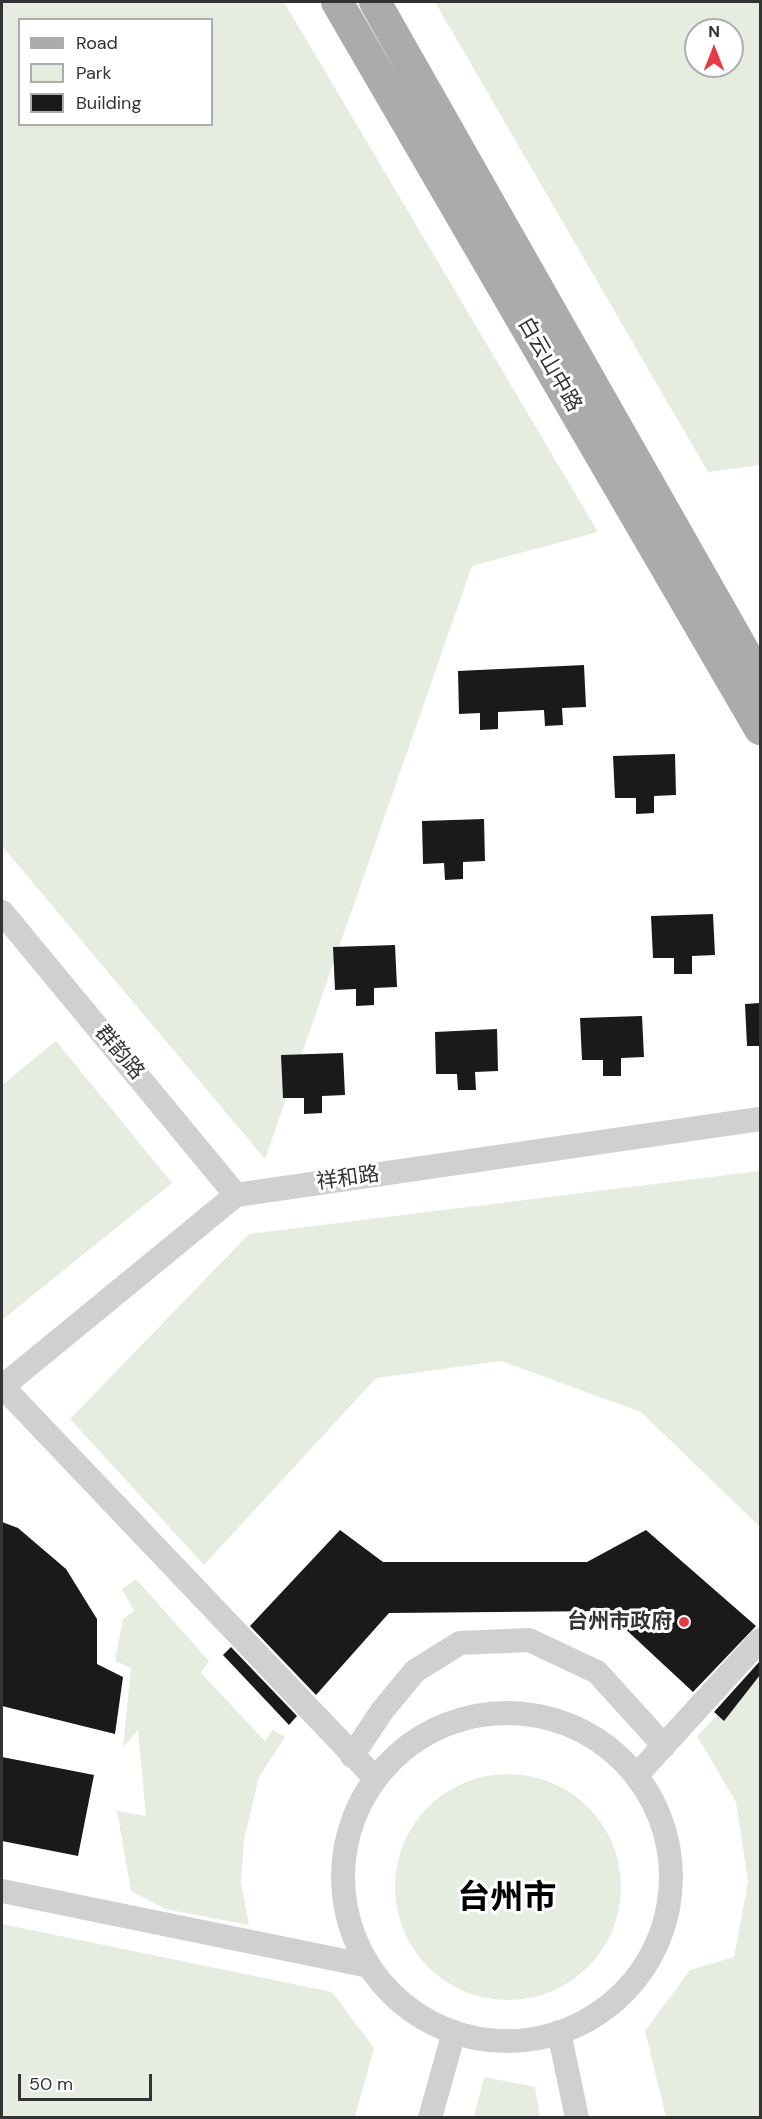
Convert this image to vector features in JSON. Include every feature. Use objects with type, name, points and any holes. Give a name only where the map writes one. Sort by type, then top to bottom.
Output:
[{"type":"main road","name":"白云山中路","points":[[337,2],[760,729]]},
{"type":"main road","name":"白云山中路","points":[[375,2],[760,680]]},
{"type":"main road","points":[[387,2],[426,95]]},
{"type":"street","name":"群韵路","points":[[2,912],[236,1195]]},
{"type":"street","name":"祥和路","points":[[236,1195],[760,1119]]},
{"type":"street","points":[[236,1195],[2,1387],[375,1778]]},
{"type":"street","points":[[352,1756],[382,1711],[415,1671],[460,1642],[529,1640],[597,1672],[664,1746]]},
{"type":"street","points":[[636,1776],[760,1640]]},
{"type":"street","points":[[505,1713],[535,1715],[564,1723],[591,1737],[616,1754],[636,1776],[653,1802],[661,1822],[670,1862],[670,1893],[664,1924],[652,1953],[635,1979],[613,2001],[588,2019],[559,2032],[506,2040],[480,2038],[454,2032],[429,2021],[406,2006],[385,1988],[355,1941],[346,1914],[343,1866],[350,1829],[360,1803],[375,1778],[395,1756],[420,1738],[446,1725],[475,1716],[505,1713]]},
{"type":"street","points":[[2,1891],[369,1966]]},
{"type":"street","points":[[430,2118],[454,2032]]},
{"type":"street","points":[[559,2032],[577,2118]]},
{"type":"green space","points":[[2,2],[284,2],[598,532],[472,566],[265,1159],[2,846]]},
{"type":"green space","points":[[435,2],[760,2],[760,465],[708,472]]},
{"type":"green space","points":[[56,1041],[172,1183],[2,1320],[2,1085]]},
{"type":"green space","points":[[760,1171],[760,1527],[641,1412],[501,1361],[376,1378],[204,1565],[70,1419],[249,1234]]},
{"type":"green space","points":[[136,1579],[209,1661],[201,1673],[265,1741],[273,1730],[285,1737],[259,1777],[244,1840],[241,1883],[249,1925],[165,1909],[131,1891],[117,1811],[146,1816],[138,1730],[123,1747],[131,1668],[115,1661],[123,1619],[134,1611],[122,1589]]},
{"type":"green space","points":[[760,1670],[760,2117],[666,2117],[645,2031],[690,1970],[734,1957],[748,1882],[736,1802],[697,1736]]},
{"type":"green space","points":[[497,1774],[519,1774],[561,1787],[588,1807],[608,1834],[619,1865],[621,1887],[619,1909],[608,1940],[588,1967],[561,1987],[541,1995],[519,2000],[497,2000],[455,1987],[436,1974],[421,1959],[408,1940],[400,1920],[395,1898],[395,1876],[408,1834],[421,1815],[436,1800],[455,1787],[475,1779]]},
{"type":"green space","points":[[2,1924],[332,1992],[374,2048],[355,2117],[2,2117]]},
{"type":"green space","points":[[484,2077],[535,2087],[540,2117],[474,2117]]},
{"type":"building","points":[[584,665],[586,707],[562,708],[563,725],[545,726],[544,710],[498,712],[498,729],[480,730],[480,713],[459,714],[458,671]]},
{"type":"building","points":[[675,754],[676,795],[654,796],[654,813],[636,814],[636,798],[615,798],[613,756]]},
{"type":"building","points":[[484,819],[485,861],[463,862],[463,879],[445,880],[444,863],[423,864],[422,821]]},
{"type":"building","points":[[713,914],[715,955],[692,956],[692,974],[674,974],[674,958],[653,958],[651,916]]},
{"type":"building","points":[[395,945],[397,987],[374,988],[374,1005],[356,1006],[356,989],[335,990],[333,947]]},
{"type":"building","points":[[760,1003],[760,1046],[747,1046],[745,1004]]},
{"type":"building","points":[[642,1016],[644,1057],[621,1058],[621,1076],[603,1076],[603,1060],[582,1060],[580,1018]]},
{"type":"building","points":[[497,1029],[498,1071],[475,1072],[476,1090],[458,1090],[457,1074],[436,1074],[435,1032]]},
{"type":"building","points":[[343,1053],[345,1095],[322,1096],[322,1113],[304,1114],[304,1098],[283,1098],[281,1055]]},
{"type":"building","points":[[2,1522],[18,1528],[66,1569],[97,1619],[97,1664],[123,1677],[115,1734],[2,1706]]},
{"type":"building","name":"台州市政府","points":[[340,1530],[383,1562],[587,1562],[646,1530],[756,1626],[693,1692],[606,1611],[389,1613],[316,1695],[250,1626]]},
{"type":"building","points":[[231,1647],[297,1716],[289,1725],[223,1655]]},
{"type":"building","points":[[760,1661],[760,1675],[724,1721],[714,1712]]},
{"type":"building","points":[[2,1757],[94,1775],[78,1856],[2,1841]]},
{"type":"place","name":"台州市政府","points":[[684,1622]]},
{"type":"district","name":"台州市","points":[[507,1899]]}]
